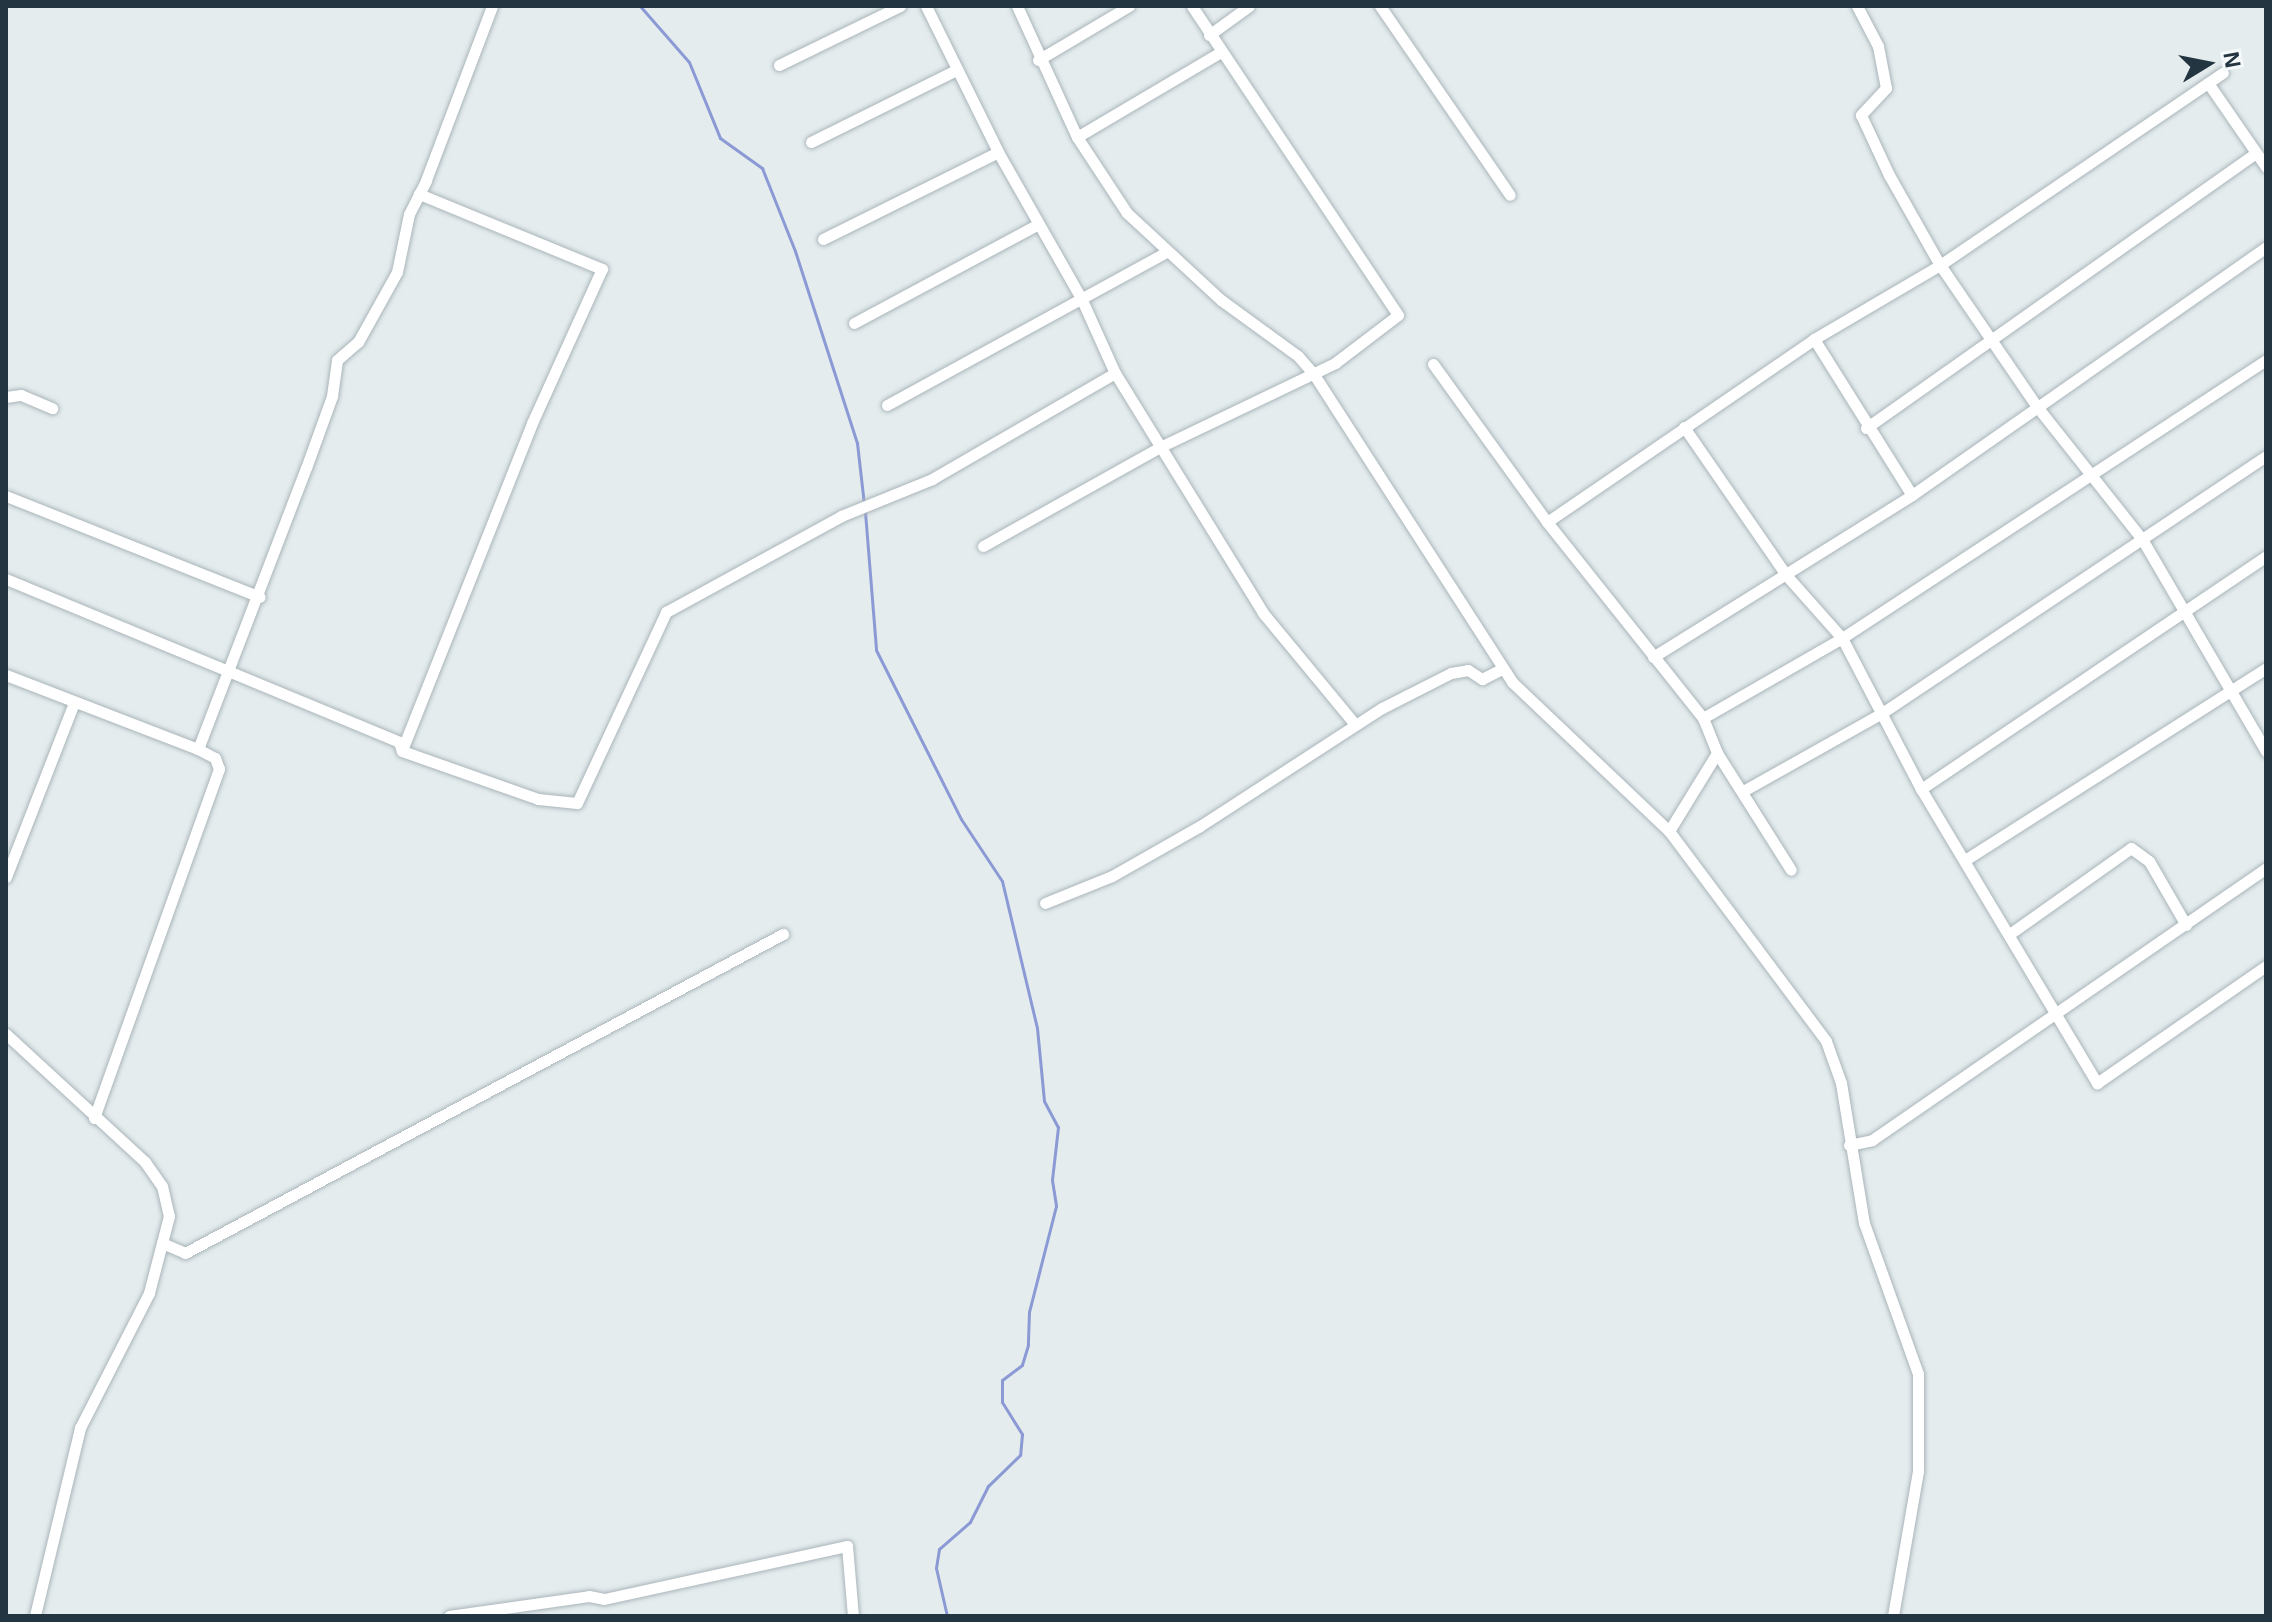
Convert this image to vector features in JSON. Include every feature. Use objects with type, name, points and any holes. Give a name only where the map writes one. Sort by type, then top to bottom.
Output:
[{"type":"street","points":[[198,749],[260,597],[332,396],[337,360],[358,342],[397,272],[409,214],[492,6]]},
{"type":"street","points":[[779,65],[900,6]]},
{"type":"street","points":[[926,6],[998,152],[1082,300],[1115,373],[1263,613],[1354,723]]},
{"type":"street","points":[[1017,6],[1038,60],[1077,137],[1118,201],[1166,252],[1298,356],[1313,373],[1502,669],[1546,719],[1669,831],[1826,1041],[1841,1083],[1864,1223],[1908,1342],[1920,1396],[1910,1537],[1893,1616]]},
{"type":"street","points":[[1038,60],[1129,6]]},
{"type":"street","points":[[983,546],[1160,447],[1335,363],[1398,315],[1192,6]]},
{"type":"street","points":[[1209,35],[1249,6]]},
{"type":"street","points":[[1380,6],[1510,195]]},
{"type":"street","points":[[1857,6],[1878,46],[1886,88],[1861,115],[1940,265],[2038,408],[2142,539],[2234,691],[2266,751]]},
{"type":"street","points":[[1077,137],[1221,52]]},
{"type":"street","points":[[811,142],[956,70]]},
{"type":"street","points":[[1547,522],[1814,339],[1940,265],[2223,73]]},
{"type":"street","points":[[2208,83],[2266,167]]},
{"type":"street","points":[[823,239],[998,152]]},
{"type":"street","points":[[1866,428],[2256,153]]},
{"type":"street","points":[[402,751],[532,423],[602,269],[419,194]]},
{"type":"street","points":[[854,323],[1037,225]]},
{"type":"street","points":[[1653,657],[1912,495],[2266,247]]},
{"type":"street","points":[[887,405],[1166,252]]},
{"type":"street","points":[[1814,339],[1866,428],[1912,495]]},
{"type":"street","points":[[1703,718],[1842,638],[2266,360]]},
{"type":"street","points":[[1433,364],[1547,522],[1703,718],[1717,753],[1791,870]]},
{"type":"street","points":[[402,751],[538,799],[577,803],[666,612],[841,516],[932,479],[1115,373]]},
{"type":"street","points":[[6,397],[21,395],[52,408]]},
{"type":"street","points":[[1684,427],[1786,575],[1842,638],[1921,789],[2011,933],[2054,1015],[2097,1083],[2266,966]]},
{"type":"street","points":[[1743,791],[1882,713],[2266,456]]},
{"type":"street","points":[[6,496],[260,597]]},
{"type":"street","points":[[1921,789],[2266,556]]},
{"type":"street","points":[[6,579],[399,742],[402,751]]},
{"type":"street","points":[[1965,860],[2266,668]]},
{"type":"street","points":[[1045,903],[1112,876],[1200,826],[1354,723],[1451,673],[1468,670],[1482,679],[1502,669]]},
{"type":"street","points":[[6,675],[198,749],[215,758],[219,769],[94,1118]]},
{"type":"street","points":[[6,877],[74,703]]},
{"type":"street","points":[[1669,831],[1717,753]]},
{"type":"street","points":[[2011,933],[2131,848],[2149,861],[2186,925]]},
{"type":"street","points":[[1849,1145],[1872,1140],[2266,868]]},
{"type":"street","points":[[162,1243],[185,1253],[783,934]]},
{"type":"street","points":[[6,1034],[145,1162],[162,1186],[169,1216],[149,1293],[80,1428],[35,1616]]},
{"type":"street","points":[[449,1616],[589,1596],[604,1599],[847,1546],[853,1616]]},
{"type":"waterway","points":[[640,6],[689,62],[720,138],[762,168],[795,251],[857,443],[864,504]]},
{"type":"waterway","points":[[865,512],[876,650],[961,819],[1002,881],[1037,1028],[1044,1101],[1058,1127],[1052,1180],[1056,1206],[1029,1312],[1028,1345],[1022,1365],[1002,1380],[1002,1402],[1022,1434],[1020,1455],[988,1486],[970,1522],[939,1549],[936,1568],[947,1616]]}]
